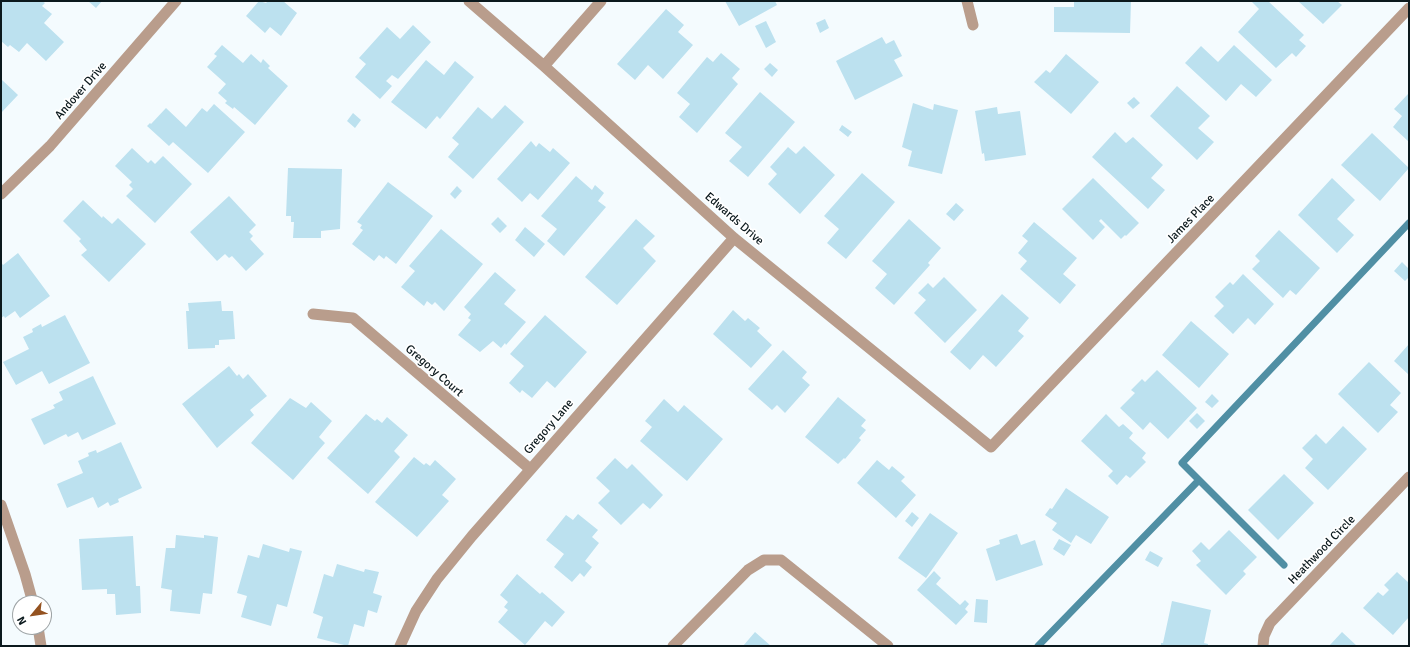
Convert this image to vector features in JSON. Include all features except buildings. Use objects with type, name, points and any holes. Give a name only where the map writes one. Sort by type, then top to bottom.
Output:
[{"type":"street","name":"Andover Drive","points":[[1,194],[50,146],[176,1]]},
{"type":"street","name":"Edwards Drive","points":[[469,1],[544,66],[734,238],[991,447]]},
{"type":"street","points":[[544,66],[601,1]]},
{"type":"street","points":[[967,1],[973,25]]},
{"type":"street","name":"James Place","points":[[991,447],[1409,8]]},
{"type":"street","name":"Gregory Lane","points":[[400,646],[416,611],[437,580],[472,536],[734,238]]},
{"type":"street","name":"Gregory Court","points":[[313,314],[353,318],[530,469]]},
{"type":"street","name":"Heathwood Circle","points":[[1263,646],[1264,636],[1270,624],[1409,477]]},
{"type":"street","points":[[1,505],[26,574],[31,595]]},
{"type":"street","points":[[673,646],[748,570],[764,560],[781,560],[888,646]]},
{"type":"street","points":[[39,635],[41,646]]},
{"type":"waterway","points":[[1038,646],[1199,480],[1182,463],[1409,223]]},
{"type":"waterway","points":[[1199,480],[1284,565]]}]
